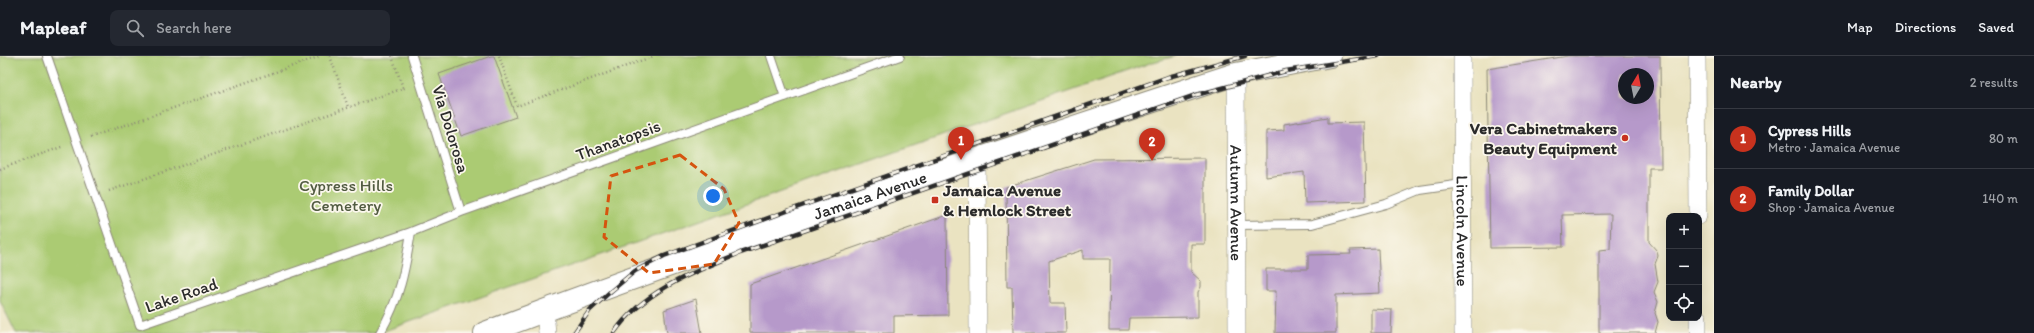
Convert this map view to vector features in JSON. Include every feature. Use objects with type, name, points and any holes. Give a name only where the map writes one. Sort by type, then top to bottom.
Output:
[{"type":"main road","name":"Jamaica Avenue","points":[[485,333],[977,159],[1236,74],[1330,56]]},
{"type":"street","name":"Lincoln Avenue","points":[[1462,56],[1463,333]]},
{"type":"street","points":[[1697,56],[1698,213]]},
{"type":"street","name":"Autumn Avenue","points":[[1236,74],[1237,333]]},
{"type":"street","points":[[977,159],[978,333]]},
{"type":"street","points":[[545,311],[547,333]]},
{"type":"street","points":[[1698,321],[1698,333]]},
{"type":"lane","name":"Lake Road","points":[[47,56],[140,325],[411,232]]},
{"type":"lane","name":"Via Dolorosa","points":[[412,56],[461,212]]},
{"type":"lane","points":[[770,56],[785,97]]},
{"type":"lane","name":"Thanatopsis","points":[[411,232],[461,212],[900,56]]},
{"type":"lane","points":[[1236,225],[1312,224],[1386,204],[1420,190],[1462,184]]},
{"type":"lane","points":[[380,333],[394,309],[404,278],[411,232]]},
{"type":"path","points":[[0,169],[321,56]]},
{"type":"path","points":[[330,56],[348,108]]},
{"type":"path","points":[[392,56],[403,88]]},
{"type":"path","points":[[499,56],[517,106],[654,56]]},
{"type":"path","points":[[96,196],[421,82]]},
{"type":"highlighted area","points":[[680,155],[724,189],[739,223],[714,264],[649,273],[604,237],[611,176]]},
{"type":"green space","name":"Cypress Hills Cemetery","points":[[0,56],[1176,56],[1153,62],[378,333],[16,333],[0,301]]},
{"type":"building","points":[[494,56],[516,117],[461,136],[439,74]]},
{"type":"building","points":[[1568,56],[1660,56],[1661,168],[1649,168],[1649,242],[1657,251],[1658,256],[1655,264],[1658,282],[1654,292],[1658,302],[1655,313],[1658,322],[1655,333],[1599,333],[1599,250],[1610,249],[1611,214],[1562,215],[1563,247],[1490,248],[1487,69]]},
{"type":"building","points":[[1328,117],[1328,123],[1364,122],[1366,201],[1305,203],[1304,172],[1266,177],[1266,131],[1284,130],[1284,124]]},
{"type":"building","points":[[1205,158],[1205,244],[1191,244],[1191,272],[1201,281],[1201,287],[1198,292],[1198,317],[1129,318],[1128,330],[1109,330],[1110,259],[1083,259],[1083,250],[1049,261],[1050,303],[1065,303],[1066,333],[1013,333],[1012,287],[1007,287],[1006,187],[1094,159]]},
{"type":"building","points":[[947,215],[948,315],[894,316],[894,333],[750,333],[750,284]]},
{"type":"building","points":[[1378,249],[1380,293],[1336,295],[1336,333],[1275,333],[1276,291],[1266,291],[1266,269],[1308,269],[1308,255],[1351,254],[1350,250]]},
{"type":"building","points":[[696,299],[702,333],[667,333],[664,310]]},
{"type":"building","points":[[1371,309],[1392,310],[1391,333],[1371,333]]},
{"type":"railway","points":[[574,333],[590,310],[611,291],[635,271],[664,256],[1168,77],[1245,56]]},
{"type":"railway","points":[[614,333],[626,318],[655,294],[688,275],[740,253],[1196,95],[1286,71],[1378,56]]},
{"type":"place","name":"Vera Cabinetmakers Beauty Equipment","points":[[1625,138]]},
{"type":"place","name":"Cypress Hills","points":[[961,160]]},
{"type":"place","name":"Family Dollar","points":[[1152,161]]},
{"type":"place","name":"Jamaica Avenue & Hemlock Street","points":[[935,200]]}]
